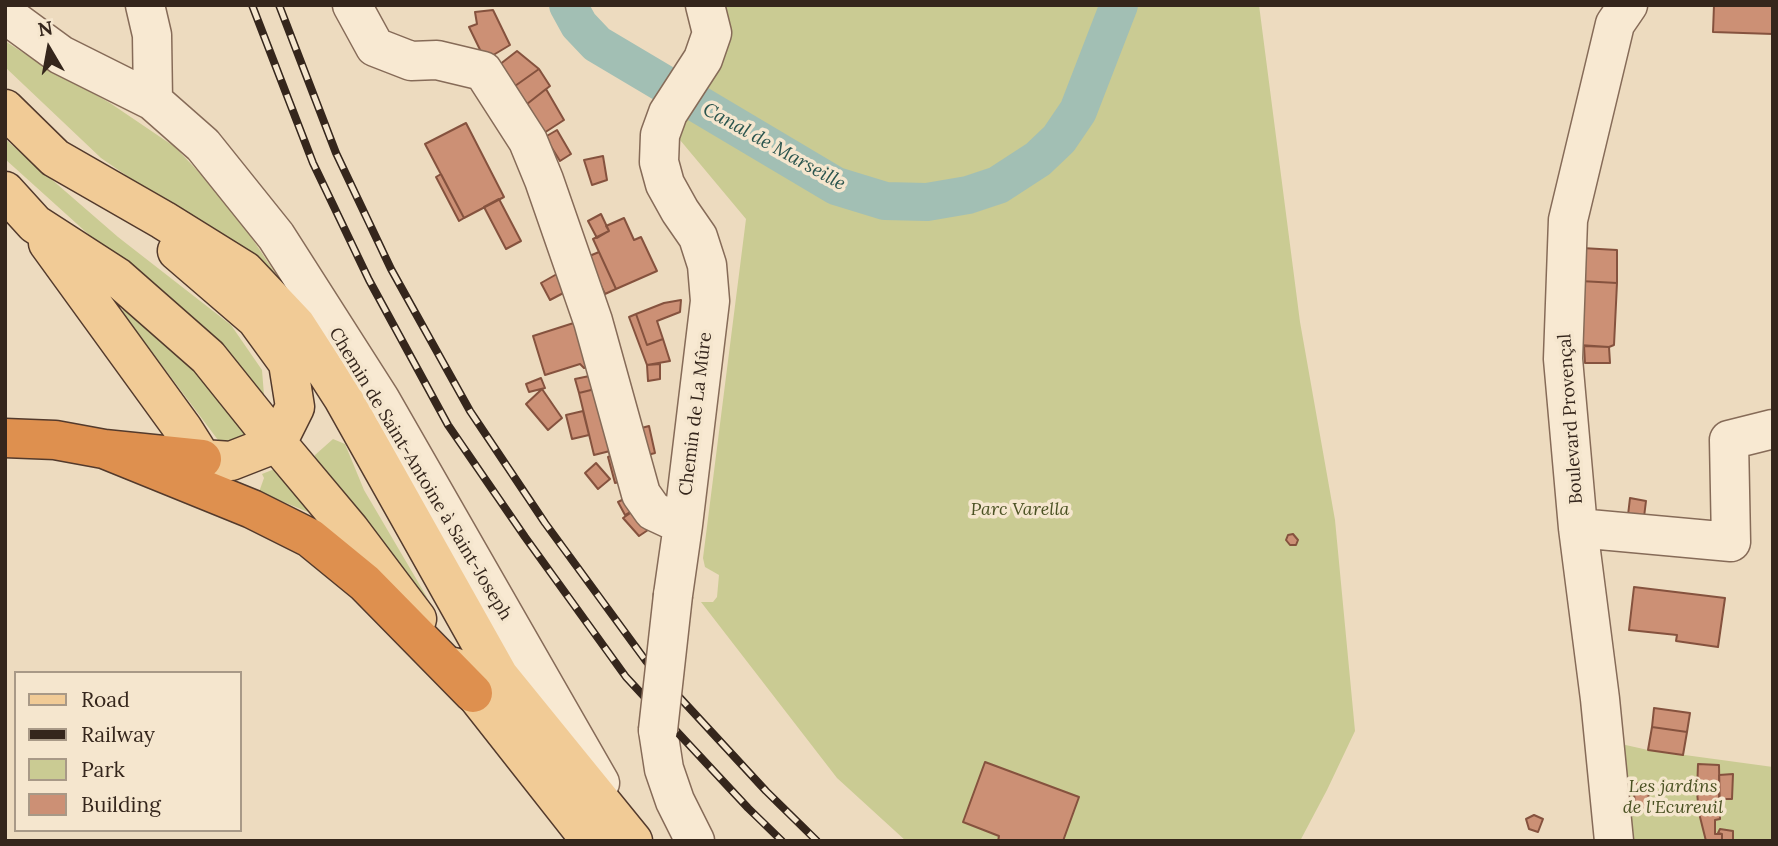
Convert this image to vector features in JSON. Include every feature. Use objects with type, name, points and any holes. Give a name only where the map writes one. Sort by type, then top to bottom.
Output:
[{"type":"highway","points":[[5,438],[55,440],[104,449],[202,459]]},
{"type":"highway","points":[[104,449],[252,509],[310,538],[365,583],[473,693]]},
{"type":"main road","name":"Chemin de Saint-Antoine à Saint-Joseph","points":[[5,108],[55,158],[246,271],[296,325],[343,398],[499,676],[633,841]]},
{"type":"main road","points":[[5,191],[35,224],[184,429],[202,459],[231,461],[277,443],[295,407],[290,374],[288,363],[256,319],[189,260],[55,158]]},
{"type":"main road","points":[[35,224],[117,277],[208,357],[350,530],[473,693],[591,841]]},
{"type":"street","points":[[145,5],[152,35],[153,101]]},
{"type":"street","points":[[352,5],[374,47],[411,61],[437,60],[483,71],[528,141],[593,321],[641,494],[653,511],[684,525]]},
{"type":"street","name":"Chemin de La Mûre","points":[[695,841],[675,801],[664,769],[658,730],[710,301],[707,265],[698,237],[665,184],[659,162],[660,135],[668,113],[703,59],[712,33],[705,5]]},
{"type":"street","name":"Boulevard Provençal","points":[[1614,841],[1600,699],[1578,528],[1563,359],[1568,220],[1615,24],[1628,5]]},
{"type":"street","name":"Chemin de Saint-Antoine à Saint-Joseph","points":[[5,14],[61,55],[153,101],[203,145],[276,236],[380,399],[633,841]]},
{"type":"street","points":[[1578,528],[1731,542],[1728,440],[1773,429]]},
{"type":"green space","name":"Parc Varella","points":[[722,5],[1259,5],[1300,322],[1335,520],[1355,731],[1300,841],[906,841],[837,778],[701,602],[713,602],[717,597],[719,575],[705,567],[703,558],[746,219],[670,128]]},
{"type":"green space","points":[[5,41],[110,103],[175,147],[230,205],[277,276],[101,158],[5,67]]},
{"type":"green space","points":[[5,139],[118,237],[231,325],[262,370],[264,395],[236,374],[158,297],[5,159]]},
{"type":"green space","points":[[124,306],[130,306],[220,396],[252,433],[234,443],[218,440],[122,312]]},
{"type":"green space","points":[[333,439],[345,444],[364,490],[428,599],[313,470],[315,455]]},
{"type":"green space","points":[[277,468],[313,514],[259,492],[264,478],[262,474]]},
{"type":"green space","name":"Les jardins de l'Ecureuil","points":[[1621,744],[1773,767],[1773,841],[1631,841],[1630,810]]},
{"type":"building","points":[[1714,5],[1773,5],[1773,34],[1713,32]]},
{"type":"building","points":[[493,10],[510,45],[485,60],[469,27],[477,24],[475,12]]},
{"type":"building","points":[[517,51],[539,69],[515,86],[499,65]]},
{"type":"building","points":[[539,69],[550,86],[527,104],[515,86]]},
{"type":"building","points":[[546,89],[564,120],[544,133],[527,104]]},
{"type":"building","points":[[466,123],[504,197],[464,218],[425,144]]},
{"type":"building","points":[[557,130],[571,154],[560,161],[545,137]]},
{"type":"building","points":[[603,156],[607,180],[592,185],[584,160]]},
{"type":"building","points":[[441,174],[464,218],[459,221],[436,177]]},
{"type":"building","points":[[499,199],[521,241],[506,249],[484,207]]},
{"type":"building","points":[[601,214],[609,231],[597,238],[588,221]]},
{"type":"building","points":[[624,218],[634,240],[641,237],[657,271],[616,289],[593,239],[609,231],[606,226]]},
{"type":"building","points":[[1582,248],[1617,250],[1617,283],[1580,281]]},
{"type":"building","points":[[599,252],[616,289],[605,294],[587,257]]},
{"type":"building","points":[[564,270],[571,289],[550,300],[541,283]]},
{"type":"building","points":[[1580,281],[1617,283],[1614,345],[1579,345]]},
{"type":"building","points":[[681,300],[680,312],[657,321],[663,339],[647,345],[636,314],[664,303]]},
{"type":"building","points":[[636,314],[647,345],[663,339],[670,361],[647,365],[629,317]]},
{"type":"building","points":[[583,320],[598,364],[584,368],[580,364],[545,375],[533,336]]},
{"type":"building","points":[[1584,346],[1609,347],[1610,363],[1585,363]]},
{"type":"building","points":[[660,364],[660,379],[648,381],[647,365]]},
{"type":"building","points":[[599,374],[603,387],[579,393],[575,379]]},
{"type":"building","points":[[541,378],[545,388],[529,392],[526,384]]},
{"type":"building","points":[[603,387],[618,449],[594,455],[579,393]]},
{"type":"building","points":[[542,389],[562,418],[548,430],[526,404]]},
{"type":"building","points":[[583,411],[589,435],[572,439],[566,415]]},
{"type":"building","points":[[649,426],[655,453],[640,457],[634,430]]},
{"type":"building","points":[[618,449],[627,480],[615,483],[608,457],[609,452]]},
{"type":"building","points":[[596,463],[610,479],[598,489],[585,473]]},
{"type":"building","points":[[632,495],[639,507],[625,515],[618,502]]},
{"type":"building","points":[[1630,498],[1646,501],[1644,517],[1628,515]]},
{"type":"building","points":[[639,507],[654,526],[639,536],[623,518]]},
{"type":"building","points":[[1293,534],[1298,540],[1296,545],[1290,545],[1286,540],[1288,535]]},
{"type":"building","points":[[1634,587],[1725,598],[1718,647],[1676,641],[1677,635],[1629,630]]},
{"type":"building","points":[[1654,708],[1690,713],[1687,732],[1652,727]]},
{"type":"building","points":[[1652,727],[1687,732],[1683,755],[1648,750]]},
{"type":"building","points":[[985,762],[1079,797],[1063,841],[998,841],[999,836],[963,822]]},
{"type":"building","points":[[1698,764],[1719,765],[1720,819],[1715,820],[1715,834],[1722,834],[1722,841],[1706,841],[1699,813]]},
{"type":"building","points":[[1733,774],[1732,799],[1719,799],[1719,775]]},
{"type":"building","points":[[1649,782],[1648,811],[1635,809],[1632,784]]},
{"type":"building","points":[[1534,815],[1543,819],[1538,832],[1529,829],[1526,819]]},
{"type":"building","points":[[1720,829],[1733,831],[1733,841],[1722,841],[1722,834],[1718,833]]},
{"type":"waterway","name":"Canal de Marseille","points":[[568,5],[579,25],[597,44],[836,186],[885,201],[927,202],[968,195],[998,185],[1038,159],[1059,139],[1078,111],[1119,5]]},
{"type":"railway","points":[[252,5],[313,163],[369,280],[448,425],[626,677],[782,841]]},
{"type":"railway","points":[[279,5],[336,153],[391,269],[470,411],[545,523],[646,661],[766,791],[817,841]]}]
